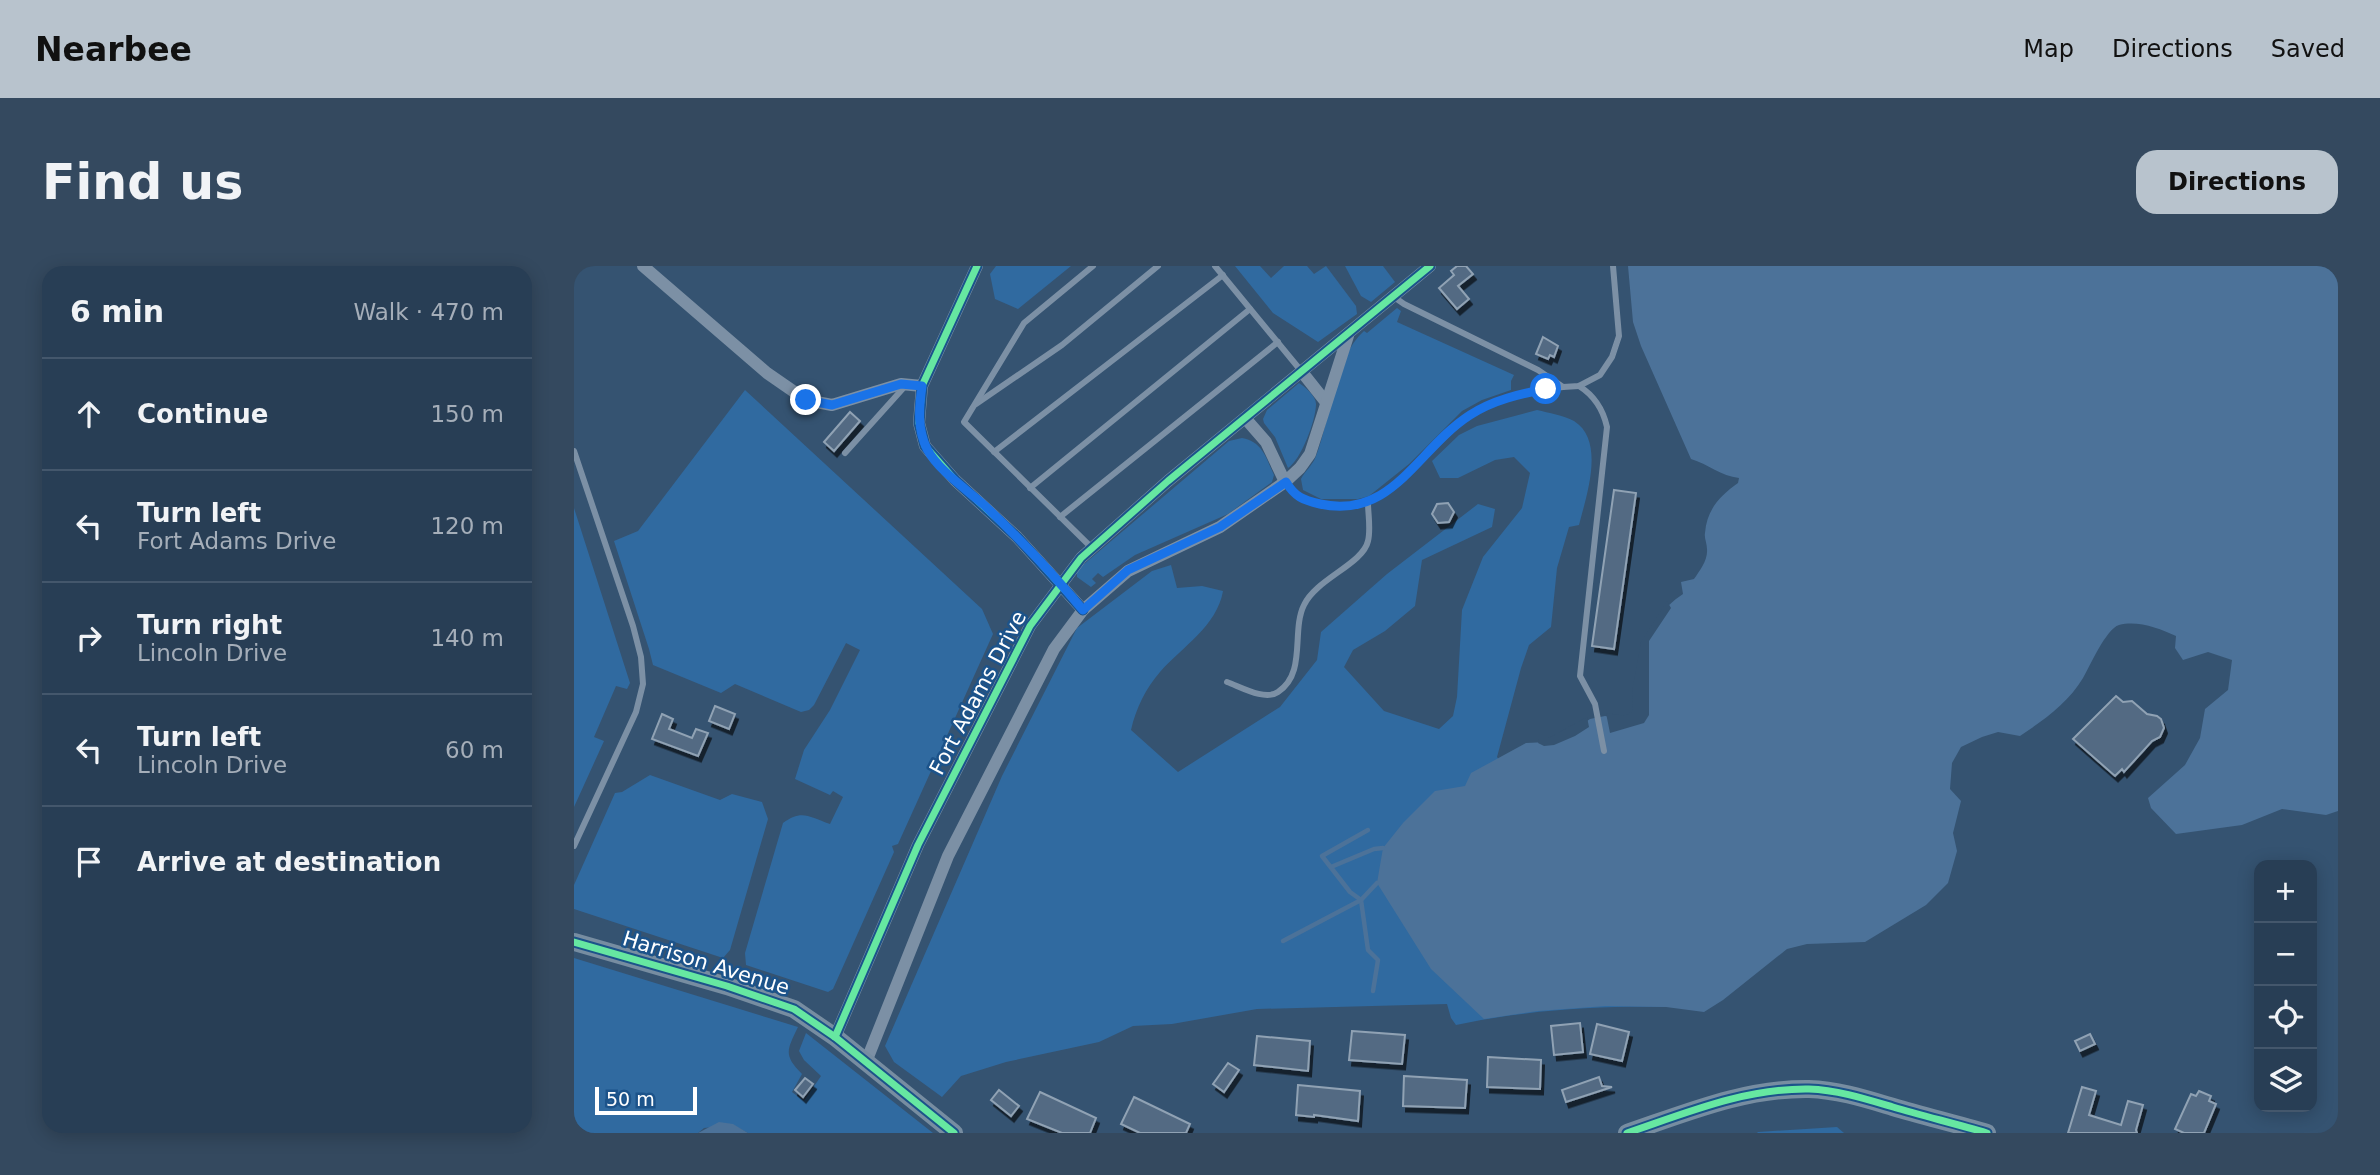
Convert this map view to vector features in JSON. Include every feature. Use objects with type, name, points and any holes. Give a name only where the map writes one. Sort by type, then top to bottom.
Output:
[{"type":"main road","name":"Harrison Avenue","points":[[574,942],[727,986],[794,1009],[835,1037],[954,1133]]},
{"type":"main road","points":[[1627,1133],[1707,1104],[1750,1095],[1811,1089],[1870,1100],[1987,1133]]},
{"type":"street","points":[[643,266],[767,373],[806,400],[824,404],[841,403],[873,390],[908,383],[922,386]]},
{"type":"street","points":[[977,266],[922,386],[919,423],[925,446],[955,480],[1017,537],[1083,610]]},
{"type":"street","name":"Fort Adams Drive","points":[[835,1037],[918,845],[1030,626],[1060,585],[1092,548],[1168,481],[1430,266]]},
{"type":"street","points":[[866,1062],[948,856],[1054,649],[1083,610],[1128,570],[1220,527],[1286,482],[1300,468],[1310,454],[1348,336]]},
{"type":"street","points":[[1302,372],[1325,401]]},
{"type":"street","points":[[1244,418],[1266,442],[1286,482]]},
{"type":"lane","points":[[1092,548],[964,422],[1024,323],[1093,266]]},
{"type":"lane","points":[[974,405],[1062,345],[1158,266]]},
{"type":"lane","points":[[1215,266],[1302,372]]},
{"type":"lane","points":[[1286,482],[1294,494],[1305,501],[1340,507],[1368,503],[1393,487],[1451,431],[1479,410],[1519,394],[1579,386],[1600,374],[1612,357],[1619,336],[1613,266]]},
{"type":"lane","points":[[994,452],[1223,275]]},
{"type":"lane","points":[[1394,297],[1538,370],[1563,387]]},
{"type":"lane","points":[[1030,488],[1250,309]]},
{"type":"lane","points":[[1060,517],[1278,342]]},
{"type":"lane","points":[[845,453],[908,383]]},
{"type":"lane","points":[[1579,386],[1600,405],[1606,427],[1580,676],[1595,704],[1604,751]]},
{"type":"lane","points":[[574,452],[633,626],[641,657],[643,684],[636,712],[574,846]]},
{"type":"lane","points":[[1227,682],[1269,695],[1281,690],[1288,682],[1295,663],[1304,606],[1322,584],[1363,551],[1369,533],[1368,503]]},
{"type":"shaded area","points":[[996,266],[1071,266],[1018,309],[995,299],[990,274]]},
{"type":"shaded area","points":[[1235,266],[1260,266],[1271,278],[1284,266],[1307,266],[1314,274],[1326,266],[1356,306],[1357,314],[1318,342],[1273,313]]},
{"type":"shaded area","points":[[1345,266],[1383,266],[1395,282],[1371,302],[1361,296]]},
{"type":"shaded area","points":[[1628,266],[2338,266],[2338,811],[2326,815],[2282,809],[2242,825],[2176,834],[2151,808],[2148,798],[2185,765],[2200,738],[2205,709],[2228,690],[2232,660],[2208,652],[2183,660],[2175,648],[2176,636],[2140,624],[2119,625],[2104,640],[2077,687],[2047,717],[2020,736],[1998,732],[1961,747],[1952,763],[1950,789],[1961,801],[1953,833],[1957,851],[1948,883],[1926,905],[1865,942],[1807,944],[1787,949],[1704,1012],[1666,1007],[1606,1006],[1538,1011],[1484,1019],[1431,969],[1377,883],[1383,848],[1435,791],[1465,786],[1471,773],[1526,743],[1548,742],[1590,719],[1605,716],[1626,719],[1636,713],[1642,662],[1650,632],[1658,618],[1683,594],[1681,582],[1694,579],[1701,568],[1707,553],[1705,535],[1708,517],[1716,504],[1738,483],[1739,478],[1691,459],[1633,322]]},
{"type":"shaded area","points":[[1397,308],[1401,311],[1397,322],[1514,375],[1511,390],[1482,400],[1462,411],[1409,464],[1369,496],[1358,499],[1321,499],[1303,490],[1301,479],[1316,456],[1339,373],[1354,343],[1364,331],[1367,333]]},
{"type":"shaded area","points":[[1299,383],[1307,389],[1316,404],[1311,429],[1303,448],[1288,468],[1275,437],[1263,419],[1267,410]]},
{"type":"shaded area","points":[[745,390],[982,609],[993,634],[898,844],[892,846],[894,852],[833,989],[828,992],[746,965],[745,953],[783,823],[801,815],[830,824],[843,797],[833,791],[830,795],[795,779],[804,750],[830,710],[860,650],[846,643],[814,705],[801,712],[735,684],[721,693],[653,665],[614,541],[638,531]]},
{"type":"shaded area","points":[[1537,410],[1570,419],[1584,430],[1589,442],[1591,470],[1579,525],[1569,527],[1557,568],[1551,627],[1529,645],[1497,757],[1666,1007],[1561,1010],[1456,1025],[1447,1004],[1257,1009],[1172,1024],[1133,1026],[1099,1042],[1006,1062],[961,1076],[942,1097],[894,1062],[885,1046],[1002,776],[1077,628],[1152,571],[1171,565],[1177,588],[1202,586],[1223,591],[1214,615],[1150,685],[1131,730],[1178,772],[1280,707],[1317,660],[1321,632],[1387,574],[1478,504],[1495,509],[1492,527],[1422,560],[1415,606],[1385,631],[1353,650],[1344,667],[1384,711],[1439,729],[1453,716],[1457,697],[1462,610],[1483,557],[1522,508],[1530,473],[1514,457],[1495,460],[1458,478],[1440,478],[1432,461],[1459,435],[1477,426]]},
{"type":"shaded area","points":[[1242,438],[1255,443],[1263,452],[1274,475],[1272,482],[1228,514],[1135,555],[1103,577],[1098,573],[1092,579],[1096,583],[1091,587],[1077,577],[1077,570],[1229,441]]},
{"type":"shaded area","points":[[574,508],[630,683],[627,689],[616,686],[594,737],[604,741],[574,807]]},
{"type":"shaded area","points":[[650,775],[720,800],[732,794],[762,802],[768,819],[730,950],[723,958],[574,909],[574,885],[615,793],[622,792]]},
{"type":"shaded area","points":[[574,958],[798,1027],[789,1047],[789,1057],[802,1074],[792,1092],[804,1101],[821,1076],[804,1060],[799,1051],[806,1033],[933,1133],[748,1133],[733,1125],[704,1128],[698,1133],[574,1133]]},
{"type":"shaded area","points":[[719,1122],[733,1124],[748,1133],[698,1133]]},
{"type":"shaded area","points":[[1837,1127],[1844,1133],[1757,1133],[1758,1132]]},
{"type":"pier","points":[[1667,601],[1671,608],[1649,641],[1649,715],[1644,723],[1610,733],[1606,713],[1625,716],[1633,711],[1632,692],[1641,642]]},
{"type":"pier","points":[[1587,717],[1589,727],[1575,736],[1554,745],[1544,746],[1538,743],[1539,739],[1547,739]]},
{"type":"building","points":[[1457,266],[1466,266],[1473,274],[1458,286],[1469,299],[1457,309],[1439,288],[1454,275],[1451,271]]},
{"type":"building","points":[[1543,337],[1558,346],[1554,357],[1550,355],[1548,359],[1536,354]]},
{"type":"building","points":[[850,412],[860,421],[834,451],[824,442]]},
{"type":"building","points":[[1614,490],[1636,493],[1614,649],[1592,646]]},
{"type":"building","points":[[1448,503],[1454,512],[1449,522],[1438,523],[1432,514],[1437,504]]},
{"type":"building","points":[[2116,696],[2123,702],[2132,701],[2147,714],[2157,716],[2164,728],[2160,737],[2152,741],[2124,772],[2122,769],[2115,776],[2073,739]]},
{"type":"building","points":[[715,706],[735,714],[729,729],[709,721]]},
{"type":"building","points":[[662,714],[673,719],[669,729],[692,738],[696,729],[708,733],[698,756],[652,739]]},
{"type":"building","points":[[1580,1023],[1583,1052],[1554,1055],[1551,1026]]},
{"type":"building","points":[[1597,1024],[1629,1032],[1622,1061],[1590,1054]]},
{"type":"building","points":[[1352,1031],[1405,1035],[1402,1064],[1349,1060]]},
{"type":"building","points":[[2090,1034],[2095,1044],[2080,1051],[2075,1041]]},
{"type":"building","points":[[1257,1036],[1310,1041],[1308,1071],[1254,1065]]},
{"type":"building","points":[[1488,1057],[1541,1060],[1540,1089],[1487,1087]]},
{"type":"building","points":[[1228,1063],[1239,1070],[1224,1092],[1213,1084]]},
{"type":"building","points":[[1404,1076],[1467,1080],[1465,1108],[1403,1106]]},
{"type":"building","points":[[1599,1077],[1602,1086],[1612,1087],[1566,1102],[1562,1090]]},
{"type":"building","points":[[805,1078],[813,1084],[803,1097],[795,1090]]},
{"type":"building","points":[[1298,1085],[1360,1091],[1358,1121],[1296,1115]]},
{"type":"building","points":[[2082,1087],[2096,1091],[2089,1115],[2121,1125],[2128,1101],[2143,1105],[2137,1133],[2068,1133]]},
{"type":"building","points":[[999,1090],[1019,1106],[1011,1116],[991,1100]]},
{"type":"building","points":[[2199,1091],[2211,1096],[2209,1101],[2216,1104],[2204,1133],[2184,1133],[2175,1129],[2191,1094],[2196,1096]]},
{"type":"building","points":[[1040,1092],[1096,1118],[1090,1133],[1062,1133],[1027,1119]]},
{"type":"building","points":[[1134,1097],[1190,1124],[1186,1133],[1140,1133],[1121,1124]]},
{"type":"waterway","points":[[1368,830],[1322,856],[1350,892],[1361,900],[1368,950],[1378,960],[1373,991]]},
{"type":"waterway","points":[[1331,867],[1374,849],[1383,848]]},
{"type":"waterway","points":[[1283,941],[1361,900],[1377,883]]},
{"type":"cycle path","points":[[977,266],[922,386],[919,423],[925,446],[955,480],[1017,537],[1083,610]]},
{"type":"cycle path","points":[[835,1037],[918,845],[1030,626],[1081,558],[1168,481],[1430,266]]},
{"type":"cycle path","points":[[574,942],[727,986],[794,1009],[835,1037],[954,1133]]},
{"type":"cycle path","points":[[1627,1133],[1739,1097],[1809,1089],[1852,1095],[1987,1133]]},
{"type":"route","points":[[806,400],[832,405],[873,390],[901,384],[922,386],[919,423],[925,446],[930,453],[1017,537],[1083,610],[1128,570],[1220,527],[1286,482],[1294,494],[1305,501],[1332,507],[1368,503],[1393,487],[1468,417],[1512,396],[1546,389]]}]
